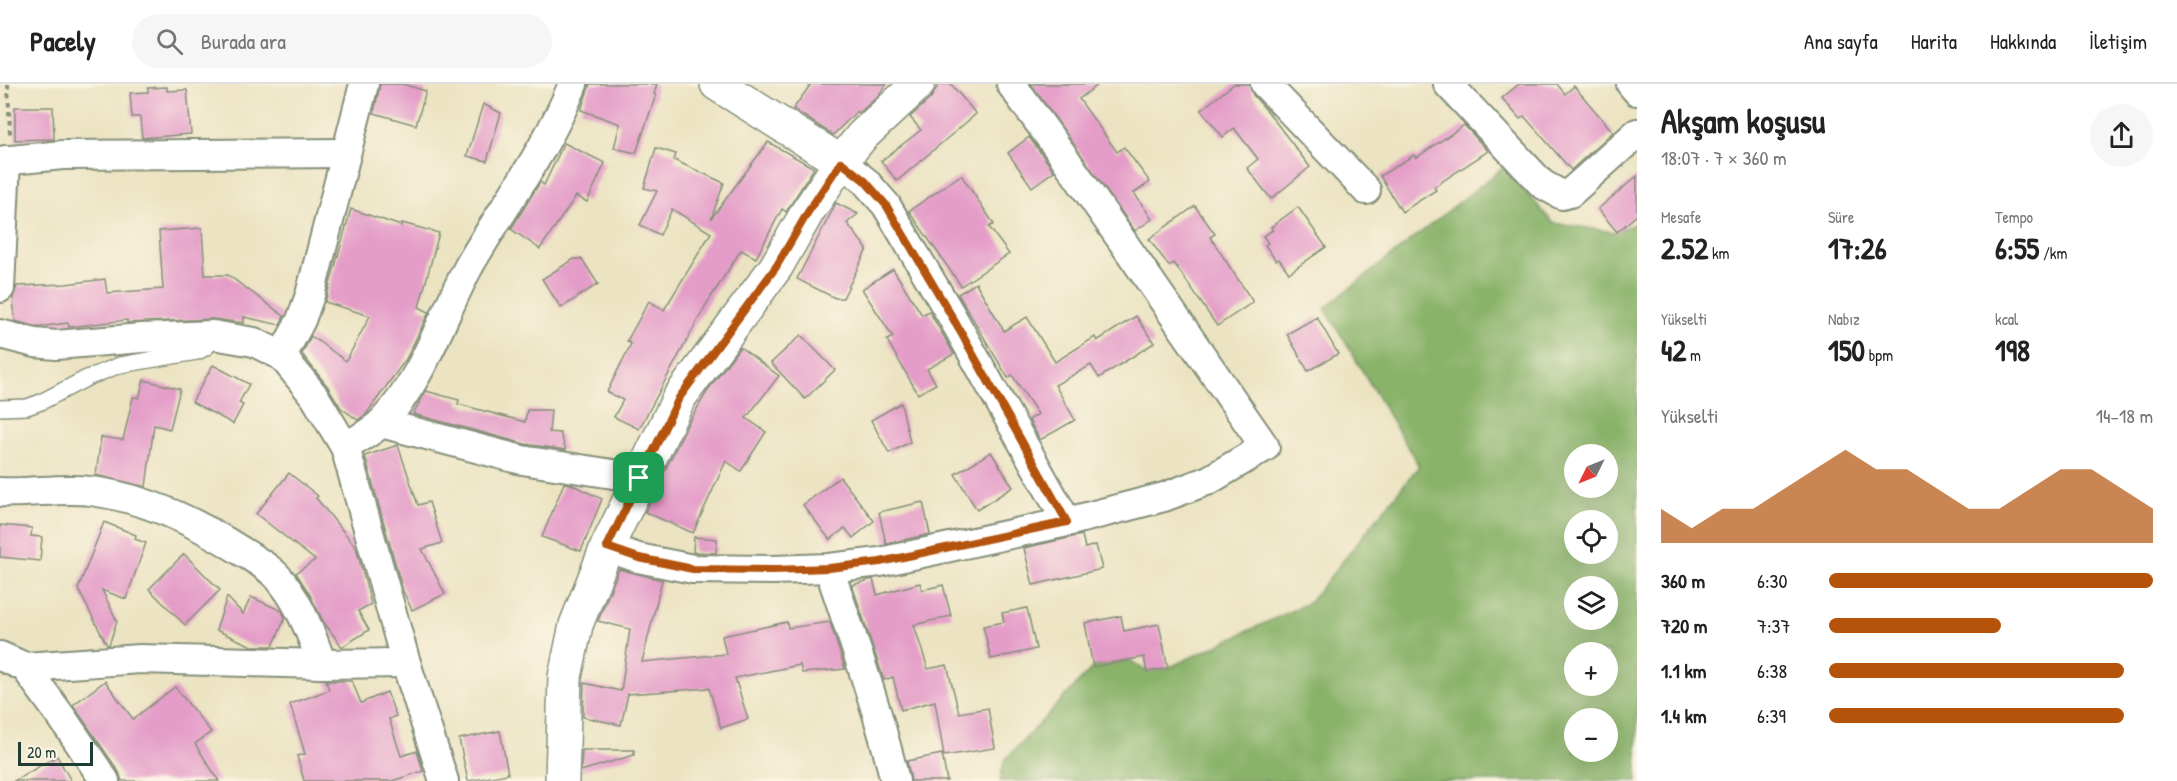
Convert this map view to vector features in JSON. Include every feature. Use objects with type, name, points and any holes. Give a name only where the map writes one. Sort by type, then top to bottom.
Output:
[{"type":"street","points":[[282,356],[302,320],[310,295],[364,84]]},
{"type":"street","points":[[345,447],[381,423],[415,378],[469,267],[548,140],[573,84]]},
{"type":"street","points":[[717,84],[841,162],[865,181],[886,205],[951,315],[1067,522]]},
{"type":"street","points":[[562,781],[565,677],[569,650],[586,597],[607,547],[679,398],[776,267],[841,162],[861,136],[918,84]]},
{"type":"street","points":[[607,547],[639,558],[693,569],[829,568],[880,562],[1067,522],[1138,504],[1209,480],[1265,447],[1011,84]]},
{"type":"street","points":[[1265,84],[1366,190]]},
{"type":"street","points":[[1448,84],[1542,184],[1562,195],[1570,193],[1637,133]]},
{"type":"street","points":[[1631,84],[1637,91]]},
{"type":"street","points":[[0,288],[6,160],[63,155],[345,153]]},
{"type":"street","points":[[0,334],[35,344],[56,345],[213,335],[254,342],[282,356],[315,397],[345,447],[406,663],[444,781]]},
{"type":"street","points":[[381,423],[522,460],[639,478]]},
{"type":"street","points":[[0,492],[59,490],[112,494],[162,510],[226,541],[267,568],[281,581],[309,629],[322,664]]},
{"type":"street","points":[[829,568],[880,724],[895,781]]},
{"type":"street","points":[[12,661],[140,659],[322,664],[406,663]]},
{"type":"street","points":[[12,661],[63,718],[105,781]]},
{"type":"lane","points":[[0,408],[16,408],[34,404],[120,365],[197,351],[205,348],[211,342],[213,335]]},
{"type":"path","points":[[6,160],[8,84]]},
{"type":"green space","points":[[1504,167],[1553,223],[1614,232],[1637,223],[1637,781],[1000,781],[1004,761],[1093,667],[1130,660],[1147,672],[1168,668],[1310,602],[1419,466],[1325,308]]},
{"type":"building","points":[[380,84],[402,84],[426,91],[416,125],[374,113]]},
{"type":"building","points":[[590,84],[657,84],[654,94],[656,95],[636,153],[614,148],[620,124],[581,110]]},
{"type":"building","points":[[811,84],[887,84],[877,97],[859,113],[857,111],[833,135],[793,109]]},
{"type":"building","points":[[939,84],[951,84],[976,114],[897,181],[881,161],[921,130],[910,117],[931,98]]},
{"type":"building","points":[[1031,84],[1099,84],[1079,99],[1117,152],[1124,147],[1150,182],[1134,193],[1152,219],[1135,231]]},
{"type":"building","points":[[1234,84],[1249,84],[1253,95],[1310,167],[1271,199],[1247,168],[1258,159],[1234,128],[1223,137],[1201,110]]},
{"type":"building","points":[[1519,84],[1557,84],[1565,94],[1574,86],[1613,132],[1571,170],[1524,116],[1520,119],[1502,98]]},
{"type":"building","points":[[167,87],[167,91],[187,90],[191,134],[142,138],[140,117],[132,117],[130,93],[148,92],[148,88]]},
{"type":"building","points":[[483,104],[501,113],[487,161],[467,156]]},
{"type":"building","points":[[15,107],[53,107],[54,139],[15,140]]},
{"type":"building","points":[[1464,125],[1488,151],[1434,187],[1436,190],[1402,212],[1380,176],[1414,155],[1416,158]]},
{"type":"building","points":[[1029,137],[1054,171],[1032,187],[1008,153]]},
{"type":"building","points":[[768,142],[814,168],[786,212],[782,209],[756,258],[741,250],[706,305],[639,429],[614,417],[623,400],[607,392],[631,344],[627,341],[649,301],[664,310],[711,233],[672,209],[660,235],[640,225],[657,191],[644,188],[656,148],[676,154],[674,160],[724,183],[711,219]]},
{"type":"building","points":[[564,143],[605,163],[587,202],[576,196],[540,249],[511,229],[540,182],[544,185]]},
{"type":"building","points":[[961,175],[994,224],[989,227],[1009,254],[961,286],[909,211]]},
{"type":"building","points":[[1637,176],[1637,215],[1617,232],[1598,209]]},
{"type":"building","points":[[836,203],[858,214],[847,223],[867,249],[843,298],[835,298],[797,279]]},
{"type":"building","points":[[1195,206],[1215,234],[1210,237],[1253,302],[1217,326],[1174,263],[1169,266],[1149,239]]},
{"type":"building","points":[[1298,207],[1326,247],[1289,273],[1279,259],[1276,261],[1265,245],[1268,243],[1263,236],[1273,230],[1271,227]]},
{"type":"building","points":[[351,209],[401,226],[402,223],[439,233],[419,307],[429,312],[406,359],[367,413],[358,420],[341,408],[302,354],[311,336],[346,361],[370,316],[325,302]]},
{"type":"building","points":[[202,228],[205,275],[228,275],[284,316],[280,325],[244,317],[244,323],[213,319],[127,323],[127,320],[69,327],[68,323],[38,327],[15,321],[13,298],[17,286],[66,284],[105,279],[107,293],[163,289],[159,231]]},
{"type":"building","points":[[574,259],[582,259],[598,284],[561,308],[542,279]]},
{"type":"building","points":[[893,269],[922,315],[929,311],[954,354],[927,369],[936,384],[918,394],[887,340],[893,337],[862,289]]},
{"type":"building","points":[[976,283],[1004,331],[1027,317],[1055,362],[1095,337],[1097,341],[1136,316],[1154,343],[1099,378],[1091,365],[1055,385],[1075,420],[1040,440],[1029,420],[1038,414],[1012,375],[1008,378],[958,294]]},
{"type":"building","points":[[1317,317],[1338,354],[1308,371],[1287,334]]},
{"type":"building","points":[[801,335],[835,370],[805,399],[771,363]]},
{"type":"building","points":[[740,347],[779,376],[746,418],[766,432],[741,471],[726,461],[693,533],[645,512],[687,425],[710,387]]},
{"type":"building","points":[[213,365],[249,384],[239,403],[243,405],[233,424],[192,402]]},
{"type":"building","points":[[144,380],[180,389],[170,429],[154,425],[146,487],[96,475],[101,437],[123,440],[133,397],[139,398]]},
{"type":"building","points":[[426,391],[459,400],[458,404],[525,422],[527,410],[551,410],[549,432],[560,433],[566,450],[525,444],[413,414]]},
{"type":"building","points":[[901,403],[910,442],[889,453],[871,420]]},
{"type":"building","points":[[398,445],[418,505],[429,502],[442,543],[422,549],[445,594],[412,610],[403,591],[365,456]]},
{"type":"building","points":[[991,452],[1013,487],[977,510],[955,474]]},
{"type":"building","points":[[289,473],[318,496],[316,498],[356,547],[371,604],[358,611],[369,630],[342,647],[323,621],[296,573],[315,560],[256,514]]},
{"type":"building","points":[[840,477],[874,521],[853,538],[845,528],[830,540],[803,505]]},
{"type":"building","points":[[564,483],[602,499],[581,551],[542,537]]},
{"type":"building","points":[[923,502],[930,534],[886,544],[879,512]]},
{"type":"building","points":[[104,522],[136,535],[135,539],[146,543],[126,599],[102,590],[117,621],[109,645],[78,589]]},
{"type":"building","points":[[0,525],[32,528],[31,536],[42,537],[40,561],[0,557]]},
{"type":"building","points":[[1082,535],[1085,548],[1096,545],[1102,569],[1033,585],[1024,548]]},
{"type":"building","points":[[694,537],[717,539],[716,553],[693,552]]},
{"type":"building","points":[[184,554],[220,590],[185,625],[149,589]]},
{"type":"building","points":[[619,569],[662,580],[642,662],[726,654],[722,636],[787,622],[788,628],[830,622],[845,669],[802,673],[800,665],[735,678],[748,719],[721,728],[709,688],[628,694],[621,725],[583,717],[584,683],[621,691],[630,629],[598,621]]},
{"type":"building","points":[[873,579],[877,595],[920,583],[922,590],[943,585],[951,616],[914,625],[928,669],[947,665],[959,713],[988,708],[995,748],[944,756],[935,701],[901,710],[893,677],[884,680],[852,585]]},
{"type":"building","points":[[227,597],[243,614],[251,597],[282,611],[285,618],[273,646],[252,646],[216,630]]},
{"type":"building","points":[[1027,608],[1036,649],[991,659],[983,626],[1004,622],[1002,613]]},
{"type":"building","points":[[1121,616],[1124,631],[1159,624],[1168,668],[1147,672],[1144,657],[1093,667],[1085,623]]},
{"type":"building","points":[[105,681],[133,719],[175,687],[211,732],[195,744],[219,781],[122,781],[119,772],[73,705]]},
{"type":"building","points":[[326,681],[352,681],[361,703],[387,692],[396,716],[389,719],[401,756],[417,751],[423,771],[392,781],[304,781],[297,756],[305,754],[290,704],[329,690]]},
{"type":"building","points":[[500,731],[508,774],[468,781],[459,739]]},
{"type":"building","points":[[582,750],[634,750],[634,755],[581,771]]},
{"type":"building","points":[[942,754],[947,781],[911,781],[907,761]]},
{"type":"building","points":[[57,756],[71,781],[14,781]]},
{"type":"route","points":[[841,162],[865,181],[886,205],[951,315],[1067,522],[880,562],[829,568],[693,569],[639,558],[607,547],[639,478],[679,398],[776,267],[841,162]]}]
